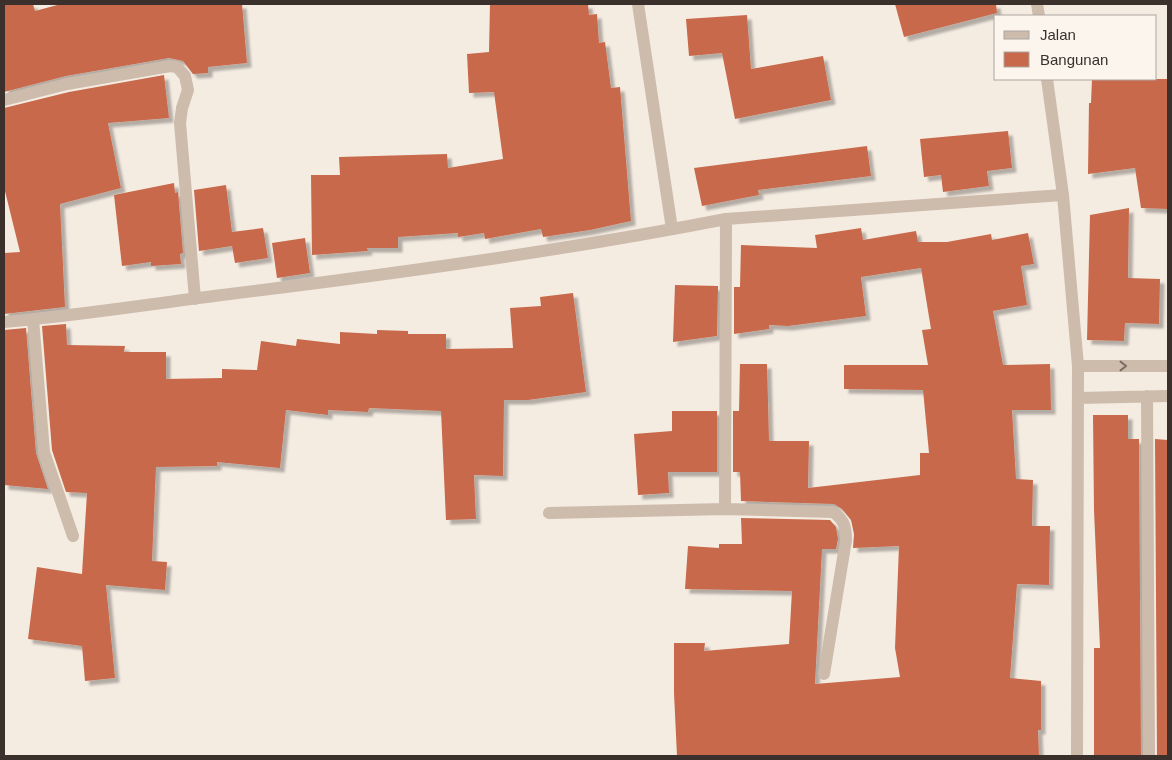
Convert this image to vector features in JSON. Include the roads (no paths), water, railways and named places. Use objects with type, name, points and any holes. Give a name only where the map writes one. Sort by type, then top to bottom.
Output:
[{"type":"street","points":[[638,4],[672,229]]},
{"type":"street","points":[[4,100],[67,84],[170,66],[177,67],[185,76],[188,90],[182,108],[180,123],[195,298]]},
{"type":"street","points":[[1047,80],[1063,195],[1078,366],[1076,756]]},
{"type":"street","points":[[4,322],[326,283],[726,219],[1063,195]]},
{"type":"street","points":[[725,509],[726,219]]},
{"type":"street","points":[[33,319],[44,452],[73,536]]},
{"type":"street","points":[[1078,366],[1168,366]]},
{"type":"street","points":[[1147,396],[1149,756]]},
{"type":"street","points":[[1078,398],[1168,396]]},
{"type":"street","points":[[549,514],[725,509],[833,512],[843,520],[846,529],[846,540],[824,674]]}]
